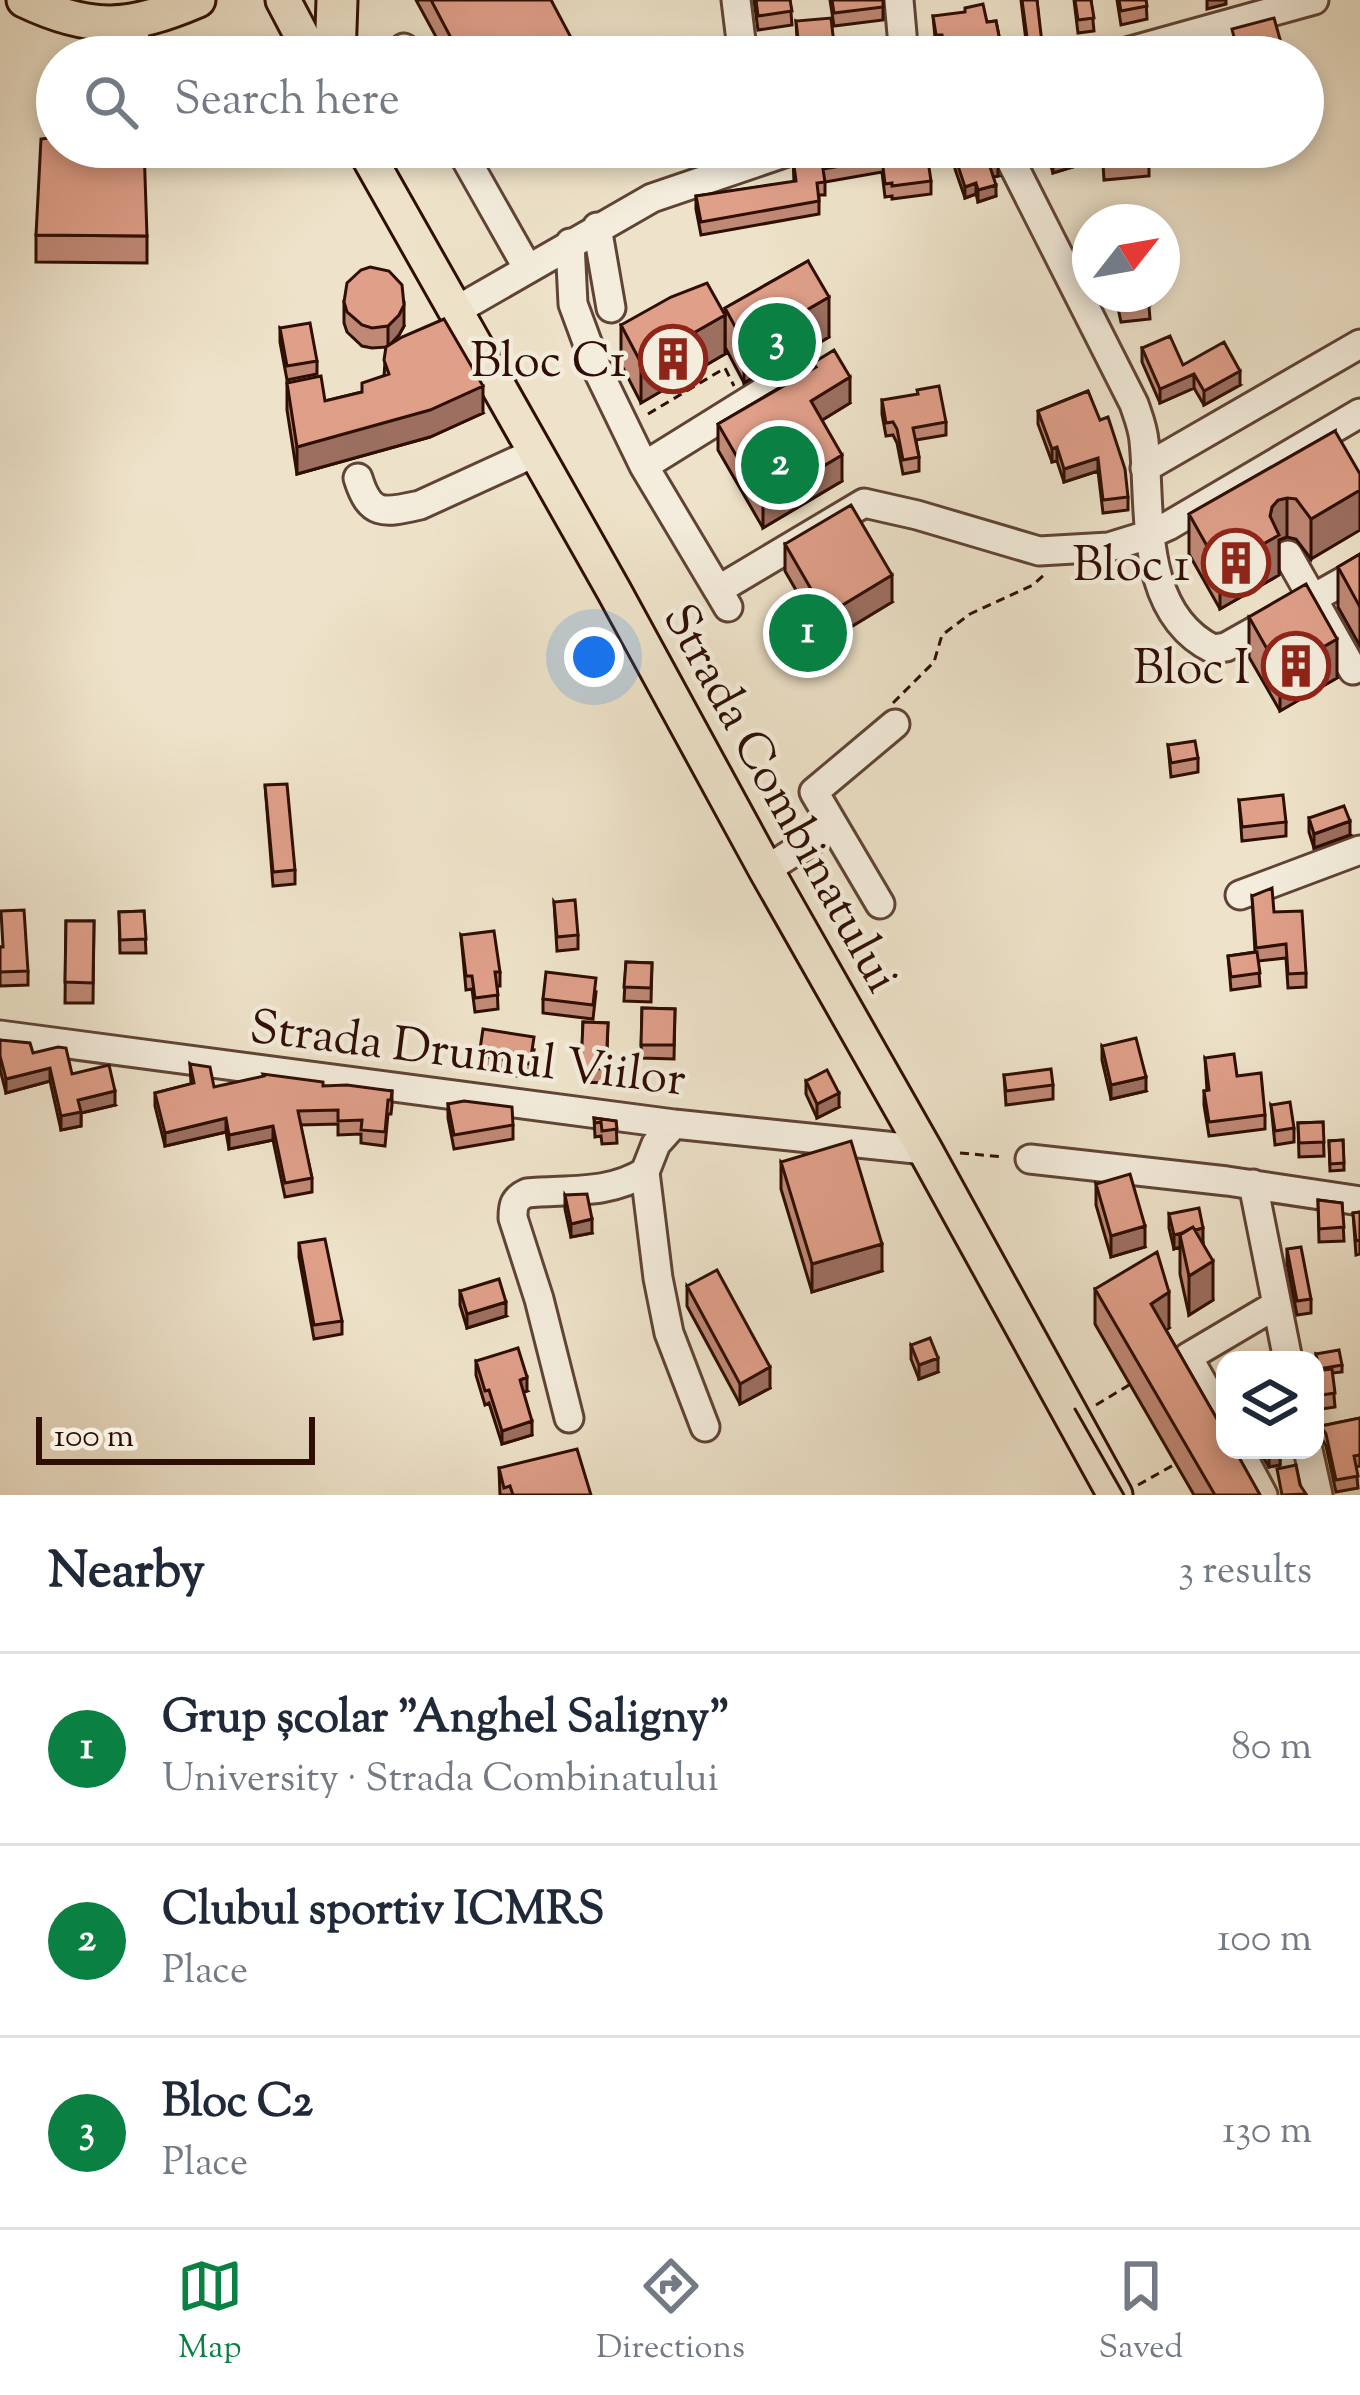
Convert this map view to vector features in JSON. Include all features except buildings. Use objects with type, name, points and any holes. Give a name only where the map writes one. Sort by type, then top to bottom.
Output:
[{"type":"highway","points":[[336,36],[337,0]]},
{"type":"main road","points":[[24,0],[82,22],[110,24],[136,21],[190,2]]},
{"type":"main road","points":[[283,0],[302,36]]},
{"type":"main road","name":"Strada Combinatului","points":[[375,168],[1072,1419],[1119,1494]]},
{"type":"street","points":[[736,0],[740,36]]},
{"type":"street","points":[[899,0],[902,36]]},
{"type":"street","points":[[1184,36],[1314,0]]},
{"type":"street","points":[[134,36],[136,21]]},
{"type":"street","points":[[471,168],[528,268]]},
{"type":"street","points":[[457,310],[597,227],[722,168]]},
{"type":"street","points":[[1015,168],[1134,404],[1144,436],[1148,535],[1156,574],[1175,614],[1191,634],[1213,649],[1226,647],[1360,572]]},
{"type":"street","points":[[597,227],[611,308]]},
{"type":"street","points":[[569,243],[574,304],[599,345],[626,427],[723,598],[864,503],[1039,550],[1109,547],[1148,535],[1360,413]]},
{"type":"street","points":[[1145,468],[1360,344]]},
{"type":"street","points":[[644,466],[784,379]]},
{"type":"street","points":[[358,478],[371,506],[400,510],[536,452]]},
{"type":"street","points":[[1288,555],[1353,670]]},
{"type":"street","points":[[880,904],[814,791],[889,720]]},
{"type":"street","points":[[766,870],[834,826]]},
{"type":"street","points":[[1240,895],[1360,850]]},
{"type":"street","name":"Strada Drumul Viilor","points":[[0,1035],[674,1124],[925,1150]]},
{"type":"street","points":[[674,1124],[656,1144],[645,1172],[669,1333],[705,1427]]},
{"type":"street","points":[[1030,1159],[1360,1201]]},
{"type":"street","points":[[569,1418],[513,1218],[514,1204],[526,1193],[595,1190],[620,1185],[645,1172]]},
{"type":"street","points":[[1252,1184],[1286,1351]]},
{"type":"street","points":[[1216,1407],[1188,1357],[1276,1305]]},
{"type":"street","points":[[1244,1459],[1263,1495]]},
{"type":"street","points":[[1310,1459],[1318,1495]]},
{"type":"path","points":[[727,356],[725,368],[744,404]]},
{"type":"path","points":[[626,427],[725,368]]},
{"type":"path","points":[[889,720],[896,699],[934,662],[942,635],[970,614],[1033,585],[1073,549]]},
{"type":"path","points":[[925,1150],[1030,1159]]},
{"type":"path","points":[[1072,1419],[1138,1380]]},
{"type":"path","points":[[1119,1494],[1184,1459]]},
{"type":"tram line","points":[[1075,1409],[1124,1495]]},
{"type":"place","name":"Bloc C2","points":[[777,342]]},
{"type":"place","name":"Bloc C1","points":[[673,359]]},
{"type":"place","name":"Clubul sportiv ICMRS","points":[[780,465]]},
{"type":"place","name":"Bloc 1","points":[[1236,563]]},
{"type":"place","name":"Grup școlar \"Anghel Saligny\"","points":[[808,633]]},
{"type":"place","name":"Bloc I","points":[[1296,666]]}]
